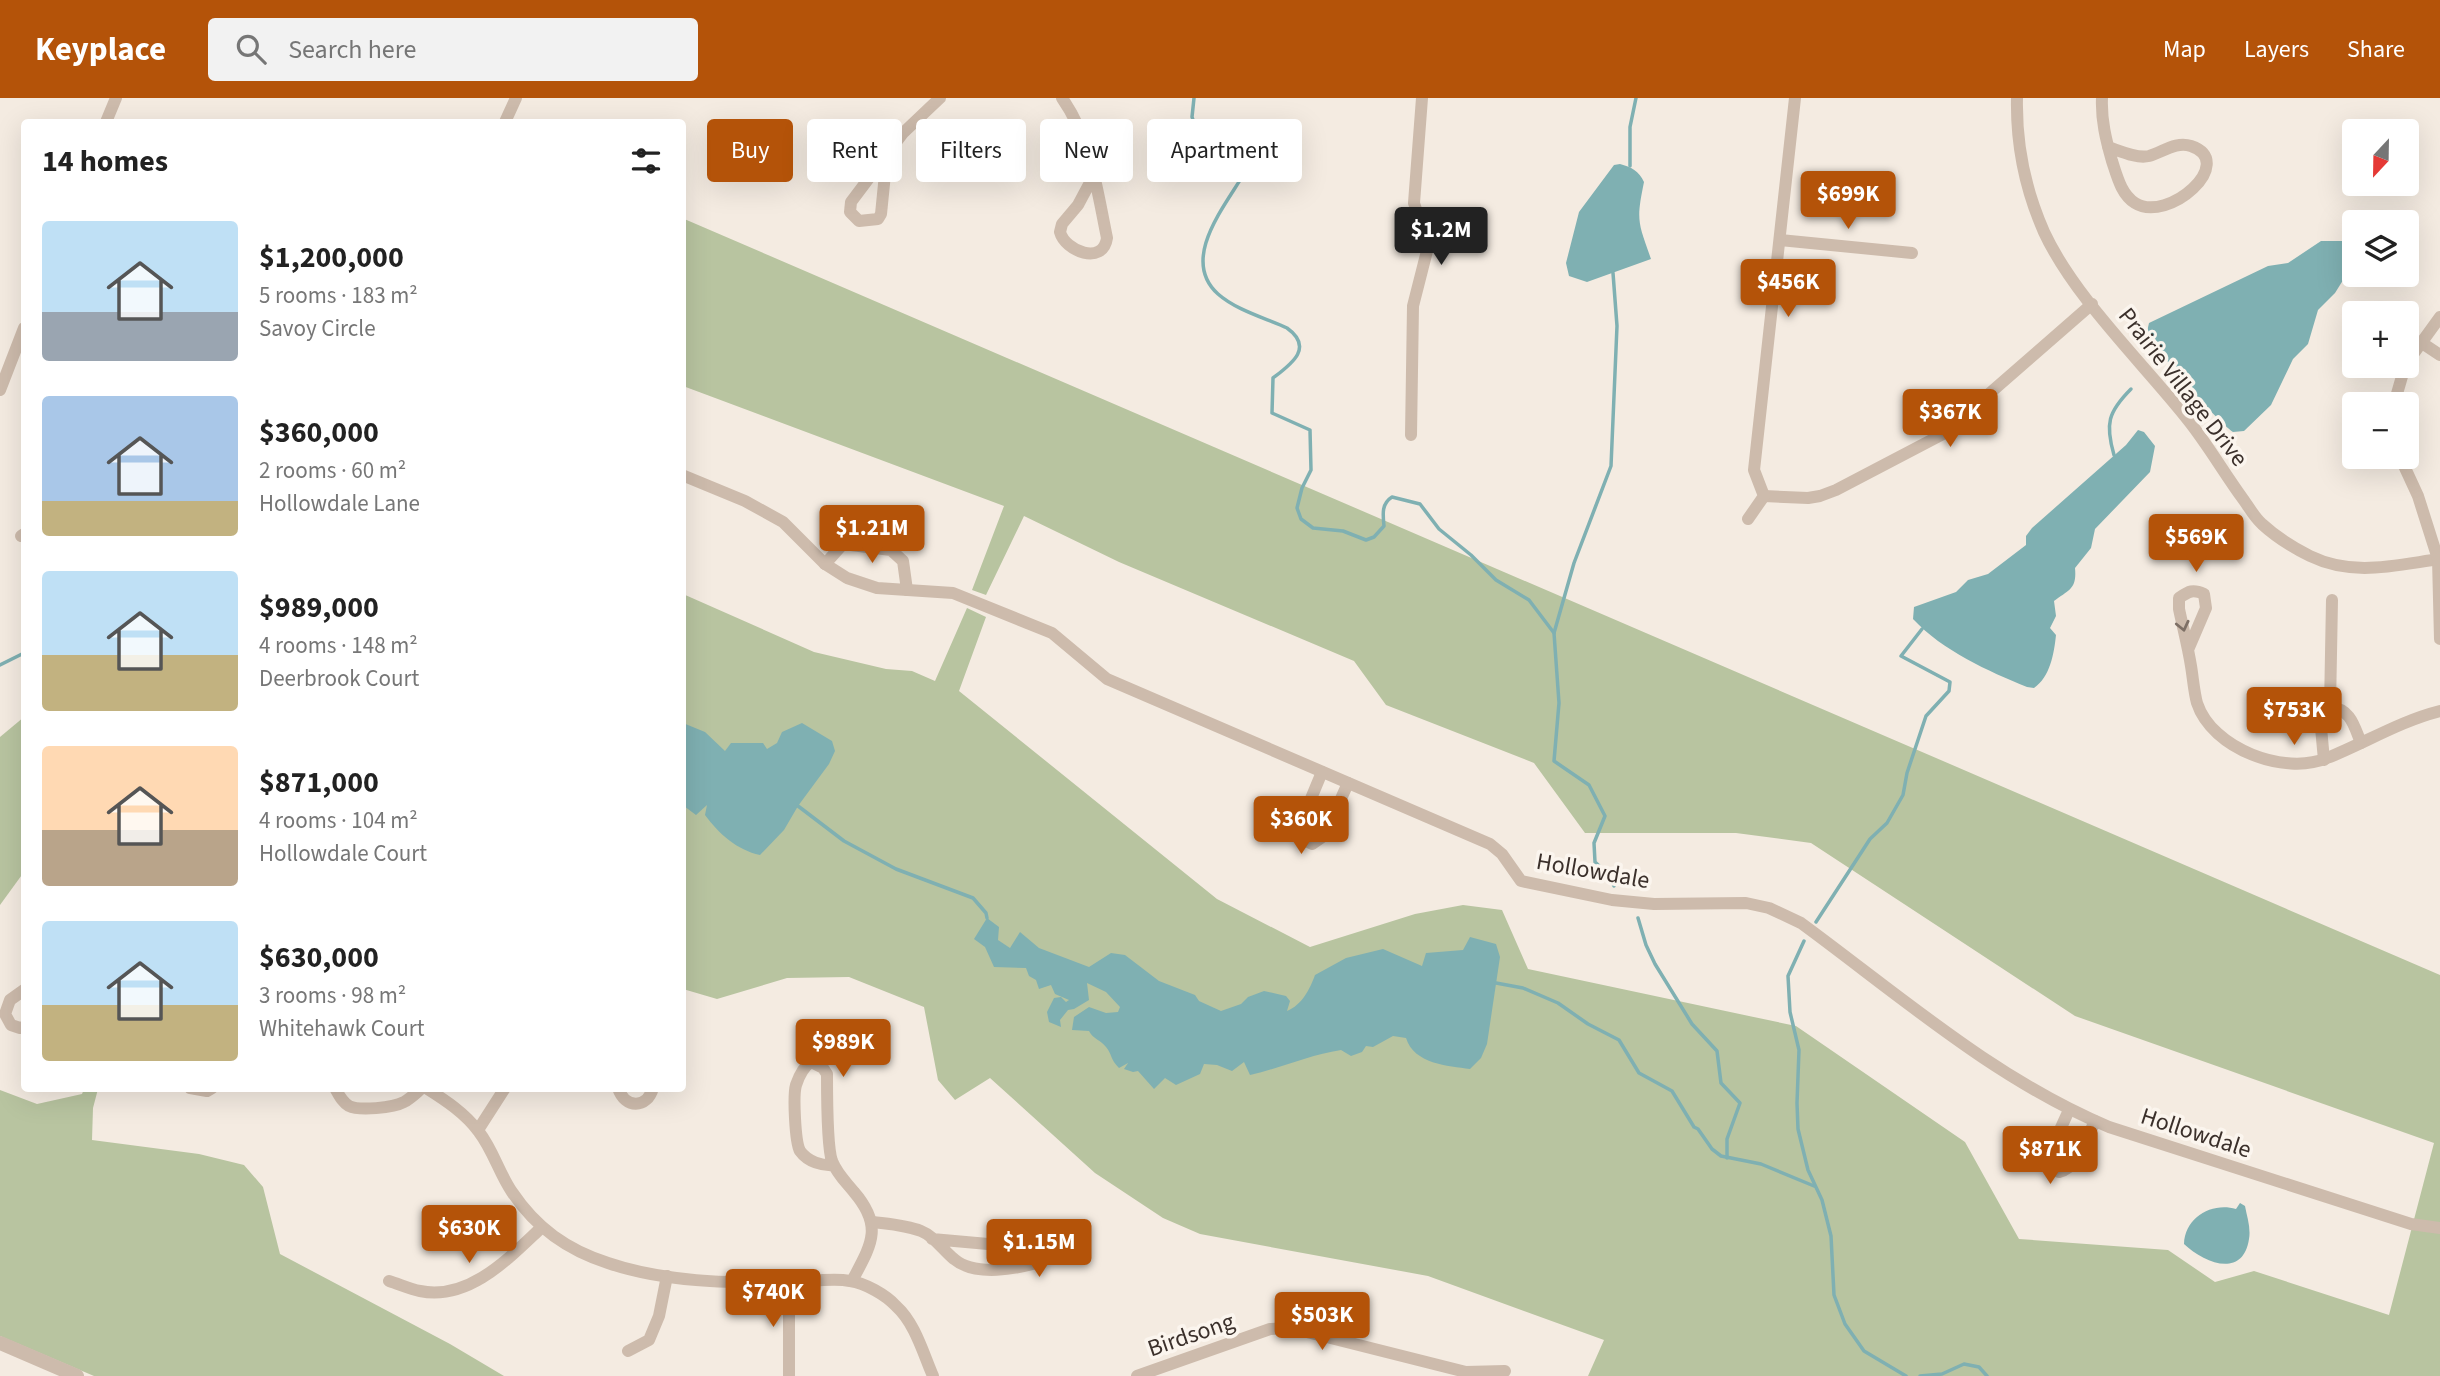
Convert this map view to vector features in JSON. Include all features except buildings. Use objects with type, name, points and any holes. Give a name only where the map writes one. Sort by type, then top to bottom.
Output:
[{"type":"street","points":[[107,119],[116,98]]},
{"type":"street","points":[[506,119],[516,98]]},
{"type":"street","points":[[902,134],[940,98]]},
{"type":"street","points":[[1062,98],[1076,119]]},
{"type":"street","points":[[1411,435],[1413,306],[1428,247],[1414,203],[1422,98]]},
{"type":"street","points":[[1764,496],[1754,470],[1795,98]]},
{"type":"street","name":"Prairie Village Drive","points":[[2017,98],[2017,129],[2031,199],[2061,262],[2092,304],[2190,422],[2261,523],[2311,556],[2337,565],[2360,569],[2396,567],[2439,559]]},
{"type":"street","points":[[2102,98],[2102,117],[2108,147],[2119,183],[2134,203],[2159,208],[2189,194],[2204,176],[2207,164],[2203,154],[2190,146],[2178,145],[2148,156],[2128,154],[2108,147]]},
{"type":"street","points":[[887,154],[881,214],[878,219],[859,221],[850,212],[851,202],[887,154]]},
{"type":"street","points":[[1094,176],[1107,238],[1106,247],[1100,253],[1091,254],[1066,245],[1060,232],[1062,224],[1079,205],[1094,176]]},
{"type":"street","points":[[1780,240],[1912,253]]},
{"type":"street","points":[[1764,496],[1820,496],[1925,445],[1943,434],[2092,304]]},
{"type":"street","points":[[2419,347],[2440,317]]},
{"type":"street","points":[[0,390],[21,336]]},
{"type":"street","points":[[2422,343],[2440,355]]},
{"type":"street","points":[[2406,469],[2418,496],[2439,559],[2440,639]]},
{"type":"street","name":"Hollowdale","points":[[686,477],[745,501],[783,522],[825,564],[847,578],[877,588],[953,593],[1052,633],[1107,679],[1490,844],[1502,854],[1521,881],[1612,900],[1654,904],[1746,903],[1769,908],[1801,923],[2001,1071],[2069,1110],[2095,1121],[2411,1224],[2440,1228]]},
{"type":"street","points":[[1748,519],[1764,496]]},
{"type":"street","points":[[825,564],[843,544],[891,551],[903,561],[907,590]]},
{"type":"street","points":[[2324,760],[2320,718],[2330,707],[2332,600]]},
{"type":"street","points":[[2188,650],[2198,704],[2208,723],[2228,741],[2253,755],[2274,762],[2292,764],[2324,760],[2416,717],[2440,711]]},
{"type":"street","points":[[2330,707],[2339,708],[2349,715],[2361,743]]},
{"type":"street","points":[[1322,772],[1300,825],[1300,838],[1312,844],[1325,835],[1348,783]]},
{"type":"street","points":[[21,992],[10,1000],[5,1014],[11,1025],[21,1028]]},
{"type":"street","points":[[834,1165],[816,1163],[800,1152],[797,1139],[795,1087],[802,1070],[811,1062],[823,1068],[827,1074],[831,1158],[839,1174],[864,1203],[873,1222],[872,1236],[852,1281]]},
{"type":"street","points":[[337,1092],[349,1106],[358,1108],[396,1105],[418,1092]]},
{"type":"street","points":[[430,1092],[450,1104],[478,1130],[511,1191],[541,1228],[567,1247],[611,1264],[667,1276],[789,1283],[821,1279],[852,1281],[880,1294],[897,1306],[911,1325],[933,1376]]},
{"type":"street","points":[[478,1130],[502,1092]]},
{"type":"street","points":[[619,1092],[630,1104],[640,1105],[648,1100],[651,1092]]},
{"type":"street","points":[[2069,1110],[2049,1154],[2052,1168],[2060,1172],[2068,1171],[2074,1163],[2095,1121]]},
{"type":"street","points":[[873,1222],[923,1231],[956,1261],[969,1267],[1002,1270],[1027,1266],[1042,1261],[1046,1252],[1044,1244],[1024,1235],[988,1244],[932,1239]]},
{"type":"street","points":[[389,1281],[421,1292],[445,1292],[458,1288],[495,1270],[541,1228]]},
{"type":"street","points":[[628,1351],[649,1340],[659,1316],[667,1276]]},
{"type":"street","points":[[789,1283],[789,1376]]},
{"type":"street","name":"Birdsong","points":[[1137,1376],[1270,1329],[1291,1328],[1466,1372],[1505,1371]]},
{"type":"street","points":[[0,1343],[77,1376]]},
{"type":"green space","points":[[686,220],[2440,975],[2440,1376],[1588,1376],[1604,1340],[1428,1276],[1200,1234],[1163,1218],[1095,1173],[990,1078],[955,1100],[938,1080],[924,1007],[849,977],[787,978],[717,999],[686,990],[686,595],[814,652],[886,669],[912,671],[935,681],[967,608],[986,617],[959,691],[1217,899],[1310,947],[1415,914],[1463,905],[1502,910],[1528,969],[1796,1026],[1965,1142],[2019,1239],[2168,1250],[2215,1282],[2254,1271],[2389,1315],[2434,1143],[2075,1016],[1811,843],[1736,833],[1585,833],[1534,763],[1386,705],[1354,661],[1119,562],[1024,516],[986,595],[972,590],[1004,506],[686,387]]},
{"type":"green space","points":[[21,720],[21,876],[0,905],[0,737]]},
{"type":"green space","points":[[0,1090],[37,1104],[97,1092],[93,1108],[92,1140],[199,1154],[244,1165],[263,1187],[280,1254],[450,1344],[504,1376],[94,1376],[0,1336]]},
{"type":"water","points":[[1620,164],[1634,170],[1644,182],[1640,221],[1651,259],[1587,282],[1569,276],[1566,263],[1579,212],[1614,165]]},
{"type":"water","points":[[2321,241],[2342,241],[2342,282],[2318,310],[2308,344],[2293,359],[2271,405],[2244,431],[2233,432],[2162,355],[2149,334],[2149,323],[2268,266],[2288,263]]},
{"type":"water","points":[[2138,430],[2144,432],[2155,446],[2150,472],[2095,529],[2091,548],[2075,568],[2073,585],[2054,601],[2056,616],[2050,628],[2056,635],[2052,657],[2044,678],[2034,688],[2012,681],[1967,659],[1938,641],[1913,619],[1914,607],[1956,592],[1968,580],[1988,574],[2026,545],[2026,536],[2032,528],[2126,445]]},
{"type":"water","points":[[802,723],[832,741],[835,751],[784,830],[760,855],[736,845],[722,835],[705,815],[707,805],[696,815],[686,808],[686,724],[705,732],[725,751],[731,743],[763,743],[767,749],[777,743],[782,732]]},
{"type":"water","points":[[987,918],[999,927],[998,940],[1010,948],[1020,932],[1039,948],[1089,967],[1111,953],[1125,955],[1159,981],[1195,995],[1199,1001],[1221,1011],[1264,991],[1286,996],[1290,1001],[1287,1011],[1301,1001],[1315,975],[1346,958],[1383,949],[1422,966],[1426,953],[1463,950],[1470,937],[1496,944],[1500,957],[1487,1044],[1481,1058],[1470,1069],[1433,1062],[1416,1053],[1406,1038],[1393,1036],[1373,1047],[1366,1046],[1362,1052],[1351,1056],[1341,1050],[1329,1052],[1250,1075],[1244,1062],[1232,1071],[1217,1065],[1204,1064],[1200,1074],[1176,1085],[1165,1078],[1154,1089],[1138,1071],[1124,1069],[1128,1063],[1119,1068],[1106,1047],[1089,1031],[1072,1030],[1074,1017],[1089,1007],[1106,1013],[1118,1012],[1120,1007],[1106,992],[1087,983],[1089,1000],[1068,1010],[1060,1020],[1061,1027],[1049,1022],[1047,1012],[1054,998],[1061,997],[1066,1002],[1069,1000],[1055,994],[1051,985],[1039,989],[1036,980],[1029,976],[1026,968],[994,967],[985,947],[974,939]]},
{"type":"water","points":[[2240,1203],[2245,1206],[2249,1239],[2239,1259],[2222,1264],[2202,1257],[2184,1244],[2189,1226],[2201,1214],[2218,1208],[2236,1209]]},
{"type":"waterway","points":[[1194,98],[1192,117],[1196,128],[1221,142],[1245,172],[1218,216],[1204,249],[1203,265],[1207,280],[1225,300],[1287,328],[1299,342],[1297,356],[1273,378],[1272,413],[1310,430],[1311,470],[1302,488],[1297,508],[1301,519],[1313,528],[1343,531],[1366,540],[1374,537],[1384,526],[1384,506],[1392,497],[1420,504],[1439,529],[1496,580],[1529,600],[1554,633]]},
{"type":"waterway","points":[[1630,166],[1630,127],[1636,98]]},
{"type":"waterway","points":[[1613,273],[1617,326],[1611,466],[1574,563],[1554,633],[1559,703],[1554,761],[1589,785],[1605,816],[1594,843],[1595,862],[1609,875],[1614,886]]},
{"type":"waterway","points":[[2114,455],[2110,419],[2117,405],[2131,389]]},
{"type":"waterway","points":[[1816,922],[1870,839],[1887,823],[1903,795],[1907,773],[1926,716],[1949,691],[1950,682],[1901,656],[1922,629]]},
{"type":"waterway","points":[[0,665],[21,654]]},
{"type":"waterway","points":[[798,806],[844,841],[896,869],[973,898],[987,918]]},
{"type":"waterway","points":[[1638,918],[1655,964],[1692,1024],[1717,1051],[1721,1083],[1740,1103],[1727,1139],[1727,1158]]},
{"type":"waterway","points":[[1804,941],[1788,976],[1790,1012],[1799,1050],[1798,1129],[1808,1170],[1822,1200],[1831,1236],[1834,1295],[1845,1324],[1864,1351],[1906,1376]]},
{"type":"waterway","points":[[1496,983],[1523,988],[1558,1003],[1588,1024],[1619,1040],[1639,1073],[1672,1091],[1694,1127],[1721,1156],[1761,1164],[1814,1186]]},
{"type":"waterway","points":[[1920,1376],[1942,1374],[1964,1364],[1979,1367],[1987,1376]]}]
